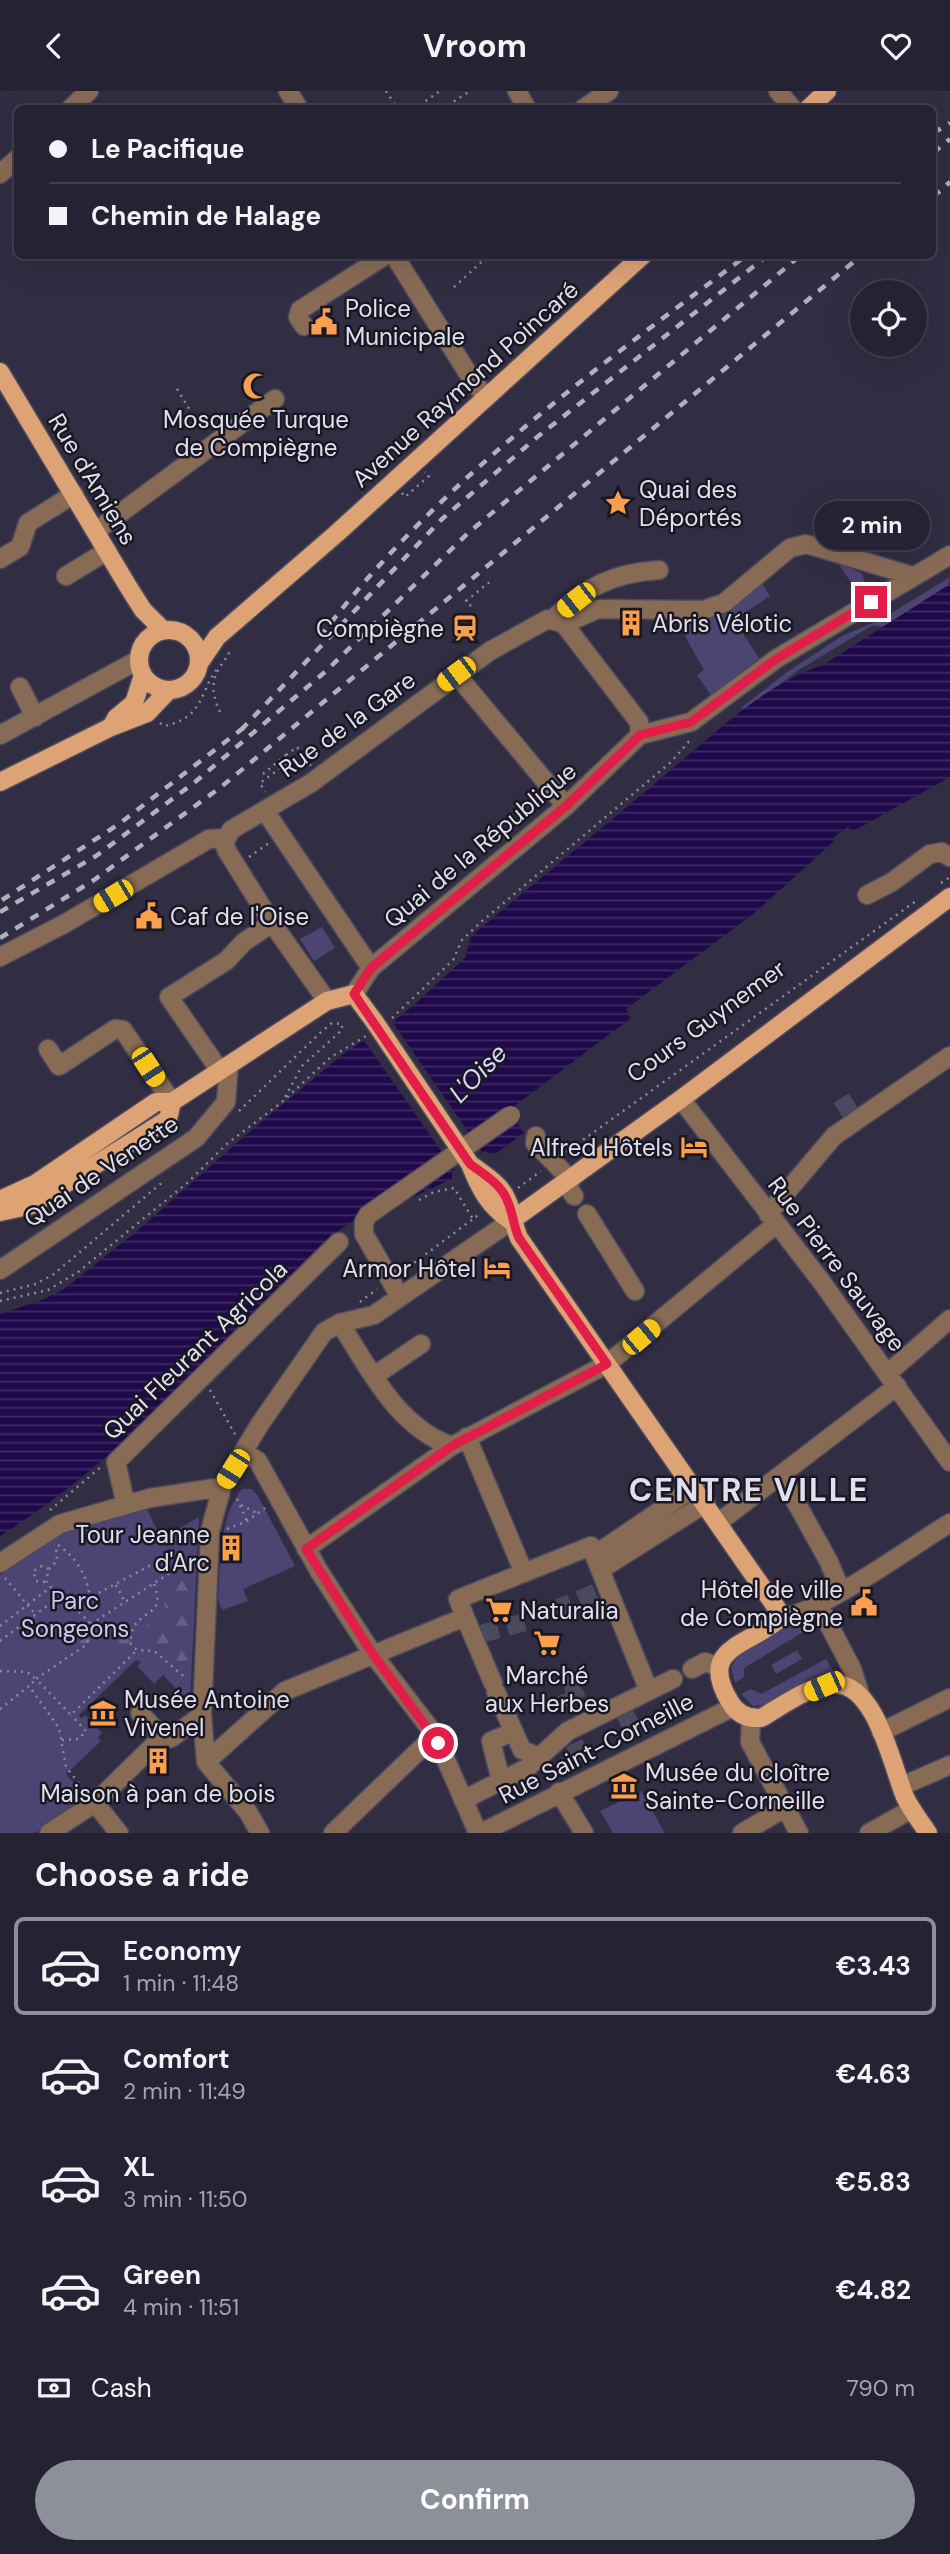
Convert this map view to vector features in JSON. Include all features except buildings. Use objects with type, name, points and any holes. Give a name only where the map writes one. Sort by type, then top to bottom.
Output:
[{"type":"main road","points":[[812,105],[827,91]]},
{"type":"main road","name":"Avenue Raymond Poincaré","points":[[200,662],[219,636],[487,397],[633,259]]},
{"type":"main road","name":"Rue d'Amiens","points":[[1,376],[143,610],[163,630]]},
{"type":"main road","name":"Rue d'Amiens","points":[[143,610],[146,639]]},
{"type":"main road","points":[[0,782],[111,727],[146,713],[168,691],[185,686],[192,680],[200,662],[197,647],[187,636],[176,630],[163,630],[146,639],[134,703],[116,717],[111,727]]},
{"type":"main road","points":[[187,636],[219,636]]},
{"type":"main road","points":[[141,667],[155,687],[168,691]]},
{"type":"main road","name":"Cours Guynemer","points":[[511,1221],[570,1186],[944,891]]},
{"type":"main road","points":[[0,1200],[34,1184],[156,1102],[172,1102],[327,1001],[354,994],[470,1164],[477,1186],[500,1202],[519,1238],[772,1597],[781,1618],[725,1653],[717,1666],[718,1681],[733,1707],[751,1719],[761,1718],[824,1686],[843,1685],[860,1694],[881,1733],[912,1809],[929,1833]]},
{"type":"main road","points":[[0,1212],[32,1205],[168,1119],[172,1102]]},
{"type":"street","points":[[74,105],[89,91]]},
{"type":"street","points":[[778,91],[790,105]]},
{"type":"street","points":[[588,105],[606,92]]},
{"type":"street","points":[[0,174],[14,162]]},
{"type":"street","points":[[303,326],[298,317],[300,310],[380,259]]},
{"type":"street","points":[[396,259],[474,383],[487,397]]},
{"type":"street","points":[[96,531],[275,400]]},
{"type":"street","points":[[0,559],[20,547],[28,523],[74,494]]},
{"type":"street","points":[[559,621],[598,609],[703,610],[724,603],[790,548],[806,544],[913,576]]},
{"type":"street","points":[[66,576],[107,551]]},
{"type":"street","points":[[559,621],[639,722],[640,735],[691,722],[776,659],[950,555]]},
{"type":"street","points":[[559,621],[609,578],[629,572],[659,570]]},
{"type":"street","name":"Rue de la Gare","points":[[270,808],[311,783],[456,674],[534,624],[559,621]]},
{"type":"street","points":[[0,735],[141,667]]},
{"type":"street","points":[[456,674],[566,806]]},
{"type":"street","points":[[20,687],[34,717]]},
{"type":"street","name":"Quai de la République","points":[[354,994],[371,968],[566,806],[640,735]]},
{"type":"street","points":[[327,1001],[272,923],[227,851],[225,838],[231,830],[270,808],[371,968]]},
{"type":"street","points":[[0,957],[64,924],[209,839],[225,838]]},
{"type":"street","points":[[870,900],[930,854],[948,854]]},
{"type":"street","points":[[224,1068],[169,997],[226,961],[244,942],[272,923]]},
{"type":"street","points":[[48,1049],[59,1066],[115,1029],[123,1030],[172,1102]]},
{"type":"street","points":[[306,1549],[460,1442],[607,1364],[772,1219],[834,1136],[950,1056]]},
{"type":"street","name":"Quai de Venette","points":[[0,1270],[196,1137],[226,1102],[224,1068]]},
{"type":"street","name":"Rue Pierre Sauvage","points":[[681,1099],[949,1457]]},
{"type":"street","points":[[400,1297],[364,1234],[364,1222],[368,1215],[511,1115]]},
{"type":"street","points":[[536,1136],[535,1143],[570,1186]]},
{"type":"street","points":[[587,1215],[635,1291]]},
{"type":"street","points":[[260,1833],[206,1762],[202,1715],[214,1510],[229,1492],[244,1452],[324,1332],[340,1323],[374,1315],[511,1221]]},
{"type":"street","name":"Quai Fleurant Agricola","points":[[126,1505],[116,1462],[339,1242]]},
{"type":"street","points":[[719,1522],[779,1479],[892,1380],[950,1319]]},
{"type":"street","points":[[340,1323],[391,1401],[409,1419],[434,1440],[460,1442]]},
{"type":"street","points":[[374,1376],[421,1344]]},
{"type":"street","points":[[460,1442],[524,1573]]},
{"type":"street","points":[[244,1452],[258,1461],[318,1571],[373,1654],[435,1735],[480,1833]]},
{"type":"street","points":[[779,1479],[793,1496],[841,1591]]},
{"type":"street","points":[[6,1571],[51,1529],[60,1524],[126,1505],[229,1492]]},
{"type":"street","points":[[649,1691],[603,1590],[602,1550],[701,1495]]},
{"type":"street","points":[[781,1618],[795,1616],[818,1604],[950,1523]]},
{"type":"street","points":[[537,1756],[522,1750],[491,1680],[455,1621],[458,1599],[591,1546],[604,1558]]},
{"type":"street","points":[[818,1604],[852,1669],[860,1694]]},
{"type":"street","points":[[206,1762],[285,1691],[455,1621]]},
{"type":"street","points":[[481,1635],[491,1680]]},
{"type":"street","points":[[692,1669],[705,1662],[717,1666]]},
{"type":"street","points":[[463,1800],[527,1768],[537,1756],[571,1737],[584,1715],[623,1710],[649,1691],[673,1679]]},
{"type":"street","points":[[881,1733],[950,1698]]},
{"type":"street","name":"Rue Saint-Corneille","points":[[480,1833],[559,1792],[586,1770],[640,1744],[733,1707]]},
{"type":"street","points":[[140,1713],[164,1739]]},
{"type":"street","points":[[49,1833],[95,1803],[159,1740],[171,1738],[202,1715]]},
{"type":"street","points":[[751,1719],[750,1742],[799,1833]]},
{"type":"street","points":[[501,1781],[491,1741],[513,1731]]},
{"type":"street","points":[[333,1833],[435,1735]]},
{"type":"street","points":[[901,1786],[950,1765]]},
{"type":"street","points":[[559,1792],[584,1833]]},
{"type":"street","points":[[95,1803],[119,1833]]},
{"type":"street","points":[[741,1833],[785,1808]]},
{"type":"street","points":[[875,1831],[912,1809]]},
{"type":"path","points":[[420,105],[440,91]]},
{"type":"path","points":[[448,105],[470,91]]},
{"type":"path","points":[[454,287],[485,259]]},
{"type":"path","points":[[177,389],[191,412]]},
{"type":"path","points":[[405,497],[429,476]]},
{"type":"path","points":[[471,606],[466,601],[492,580]]},
{"type":"path","points":[[219,636],[229,655],[216,670],[213,682],[220,712]]},
{"type":"path","points":[[262,774],[297,747],[303,755]]},
{"type":"path","points":[[270,808],[260,783],[290,761],[286,755]]},
{"type":"path","points":[[944,891],[950,877]]},
{"type":"path","name":"Cours Guynemer","points":[[340,1323],[344,1313],[916,901]]},
{"type":"path","points":[[282,1102],[302,1066],[342,1030],[342,1024],[332,1023]]},
{"type":"path","points":[[450,1188],[454,1188],[473,1219]]},
{"type":"path","points":[[204,1378],[233,1433]]},
{"type":"path","points":[[48,1549],[51,1529],[110,1460],[116,1462]]},
{"type":"path","points":[[229,1492],[247,1521]]},
{"type":"path","points":[[240,1506],[258,1513]]},
{"type":"path","points":[[224,1530],[247,1521],[265,1508]]},
{"type":"path","points":[[46,1581],[49,1569],[57,1561],[51,1529]]},
{"type":"path","points":[[51,1529],[73,1555],[89,1586],[90,1599]]},
{"type":"path","points":[[91,1624],[211,1548]]},
{"type":"path","points":[[74,1606],[153,1564]]},
{"type":"path","points":[[46,1581],[36,1581],[33,1571],[42,1566],[49,1569]]},
{"type":"path","points":[[0,1581],[6,1571],[26,1606],[36,1615]]},
{"type":"path","points":[[0,1624],[51,1587],[46,1581]]},
{"type":"path","points":[[155,1584],[159,1595],[155,1610],[134,1627],[130,1643],[137,1650],[154,1651],[181,1677],[190,1680]]},
{"type":"path","points":[[116,1585],[126,1604]]},
{"type":"path","points":[[0,1641],[55,1600],[67,1599],[91,1624],[92,1636],[83,1647],[36,1679],[0,1709]]},
{"type":"path","points":[[71,1715],[137,1650]]},
{"type":"path","points":[[0,1671],[27,1672],[86,1731],[79,1739],[62,1740]]},
{"type":"path","points":[[29,1686],[59,1728],[66,1766],[95,1803]]},
{"type":"green space","points":[[837,561],[862,574],[867,588],[857,592]]},
{"type":"green space","points":[[950,577],[948,586],[883,627],[873,625],[797,671],[747,710],[741,708],[787,672],[842,636],[882,619]]},
{"type":"green space","points":[[761,582],[770,596],[734,620],[759,658],[711,695],[697,675],[704,670],[686,638],[678,616],[718,617]]},
{"type":"green space","points":[[322,927],[335,948],[314,961],[300,939]]},
{"type":"green space","points":[[242,1489],[252,1489],[258,1496],[295,1566],[243,1589],[248,1601],[222,1610],[218,1599],[222,1541],[234,1501]]},
{"type":"green space","name":"Parc Songeons","points":[[147,1509],[161,1539],[199,1517],[190,1703],[163,1675],[154,1684],[137,1666],[141,1662],[136,1660],[79,1715],[81,1719],[85,1715],[102,1733],[98,1737],[101,1741],[66,1774],[86,1798],[35,1833],[0,1833],[0,1575],[54,1538],[94,1522],[95,1524]]},
{"type":"green space","points":[[180,1571],[191,1573],[194,1617],[188,1683],[185,1685],[176,1682],[157,1662],[160,1652],[118,1656],[106,1650],[106,1642],[122,1633],[168,1619],[164,1602],[175,1590],[172,1576]]},
{"type":"green space","points":[[84,1607],[94,1614],[94,1630],[90,1641],[81,1647],[70,1639],[72,1623],[66,1615],[69,1608]]},
{"type":"green space","points":[[805,1617],[810,1628],[744,1668],[744,1677],[735,1683],[731,1668],[737,1657]]},
{"type":"green space","points":[[797,1650],[802,1659],[776,1674],[771,1665]]},
{"type":"green space","points":[[826,1659],[835,1674],[824,1674],[764,1705],[753,1706],[741,1694],[751,1689],[761,1694]]},
{"type":"green space","points":[[641,1791],[665,1833],[613,1833],[600,1811]]},
{"type":"water","name":"L'Oise","points":[[950,584],[950,777],[852,832],[848,827],[835,836],[833,842],[757,911],[626,1009],[631,1018],[508,1111],[524,1133],[494,1155],[484,1151],[452,1173],[452,1179],[380,1212],[371,1209],[337,1232],[135,1432],[47,1504],[0,1536],[0,1314],[42,1300],[64,1289],[136,1232],[247,1134],[347,1051],[392,1023],[416,1003],[465,958],[471,936],[740,712],[781,684],[823,665]]},
{"type":"pier","points":[[391,1020],[482,1152],[455,1171],[363,1039]]},
{"type":"tunnel","points":[[841,1098],[855,1120]]},
{"type":"tunnel","points":[[554,1610],[599,1591]]},
{"type":"tunnel","points":[[481,1634],[529,1621]]},
{"type":"tunnel","points":[[565,1673],[570,1683],[563,1685],[568,1697],[575,1694],[581,1708]]},
{"type":"tunnel","points":[[625,1714],[637,1737]]},
{"type":"tunnel","points":[[574,1743],[583,1763]]},
{"type":"railway","points":[[936,131],[950,123]]},
{"type":"railway","points":[[936,151],[950,139]]},
{"type":"railway","points":[[936,194],[950,182]]},
{"type":"railway","points":[[320,637],[365,581],[465,479],[575,386],[742,259]]},
{"type":"railway","points":[[241,730],[442,519],[536,438],[763,259]]},
{"type":"railway","points":[[0,912],[96,856],[195,782],[325,672],[468,533],[796,259]]},
{"type":"railway","points":[[0,938],[94,880],[221,787],[857,259]]},
{"type":"railway","points":[[2,900],[119,824],[247,725]]},
{"type":"place","name":"Police Municipale","points":[[324,322]]},
{"type":"place","name":"Mosquée Turque de Compiègne","points":[[256,386]]},
{"type":"place","name":"Quai des Déportés","points":[[618,503]]},
{"type":"place","name":"Abris Vélotic","points":[[631,623]]},
{"type":"place","name":"Compiègne","points":[[465,628]]},
{"type":"place","name":"Caf de l'Oise","points":[[149,916]]},
{"type":"place","name":"Alfred Hôtels","points":[[694,1147]]},
{"type":"place","name":"Armor Hôtel","points":[[497,1268]]},
{"type":"place","name":"Tour Jeanne d'Arc","points":[[231,1548]]},
{"type":"place","name":"Hôtel de ville de Compiègne","points":[[864,1603]]},
{"type":"place","name":"Naturalia","points":[[499,1610]]},
{"type":"place","name":"Marché aux Herbes","points":[[547,1643]]},
{"type":"place","name":"Musée Antoine Vivenel","points":[[103,1713]]},
{"type":"place","name":"Maison à pan de bois","points":[[158,1761]]},
{"type":"place","name":"Musée du cloître Sainte-Corneille","points":[[624,1786]]},
{"type":"district","name":"CENTRE VILLE","points":[[749,1490]]},
{"type":"route","points":[[438,1743],[427,1724],[372,1653],[306,1549],[452,1446],[607,1364],[519,1238],[511,1221],[506,1197],[494,1182],[470,1164],[354,994],[361,979],[371,968],[566,806],[640,735],[691,722],[776,659],[871,602]]}]
